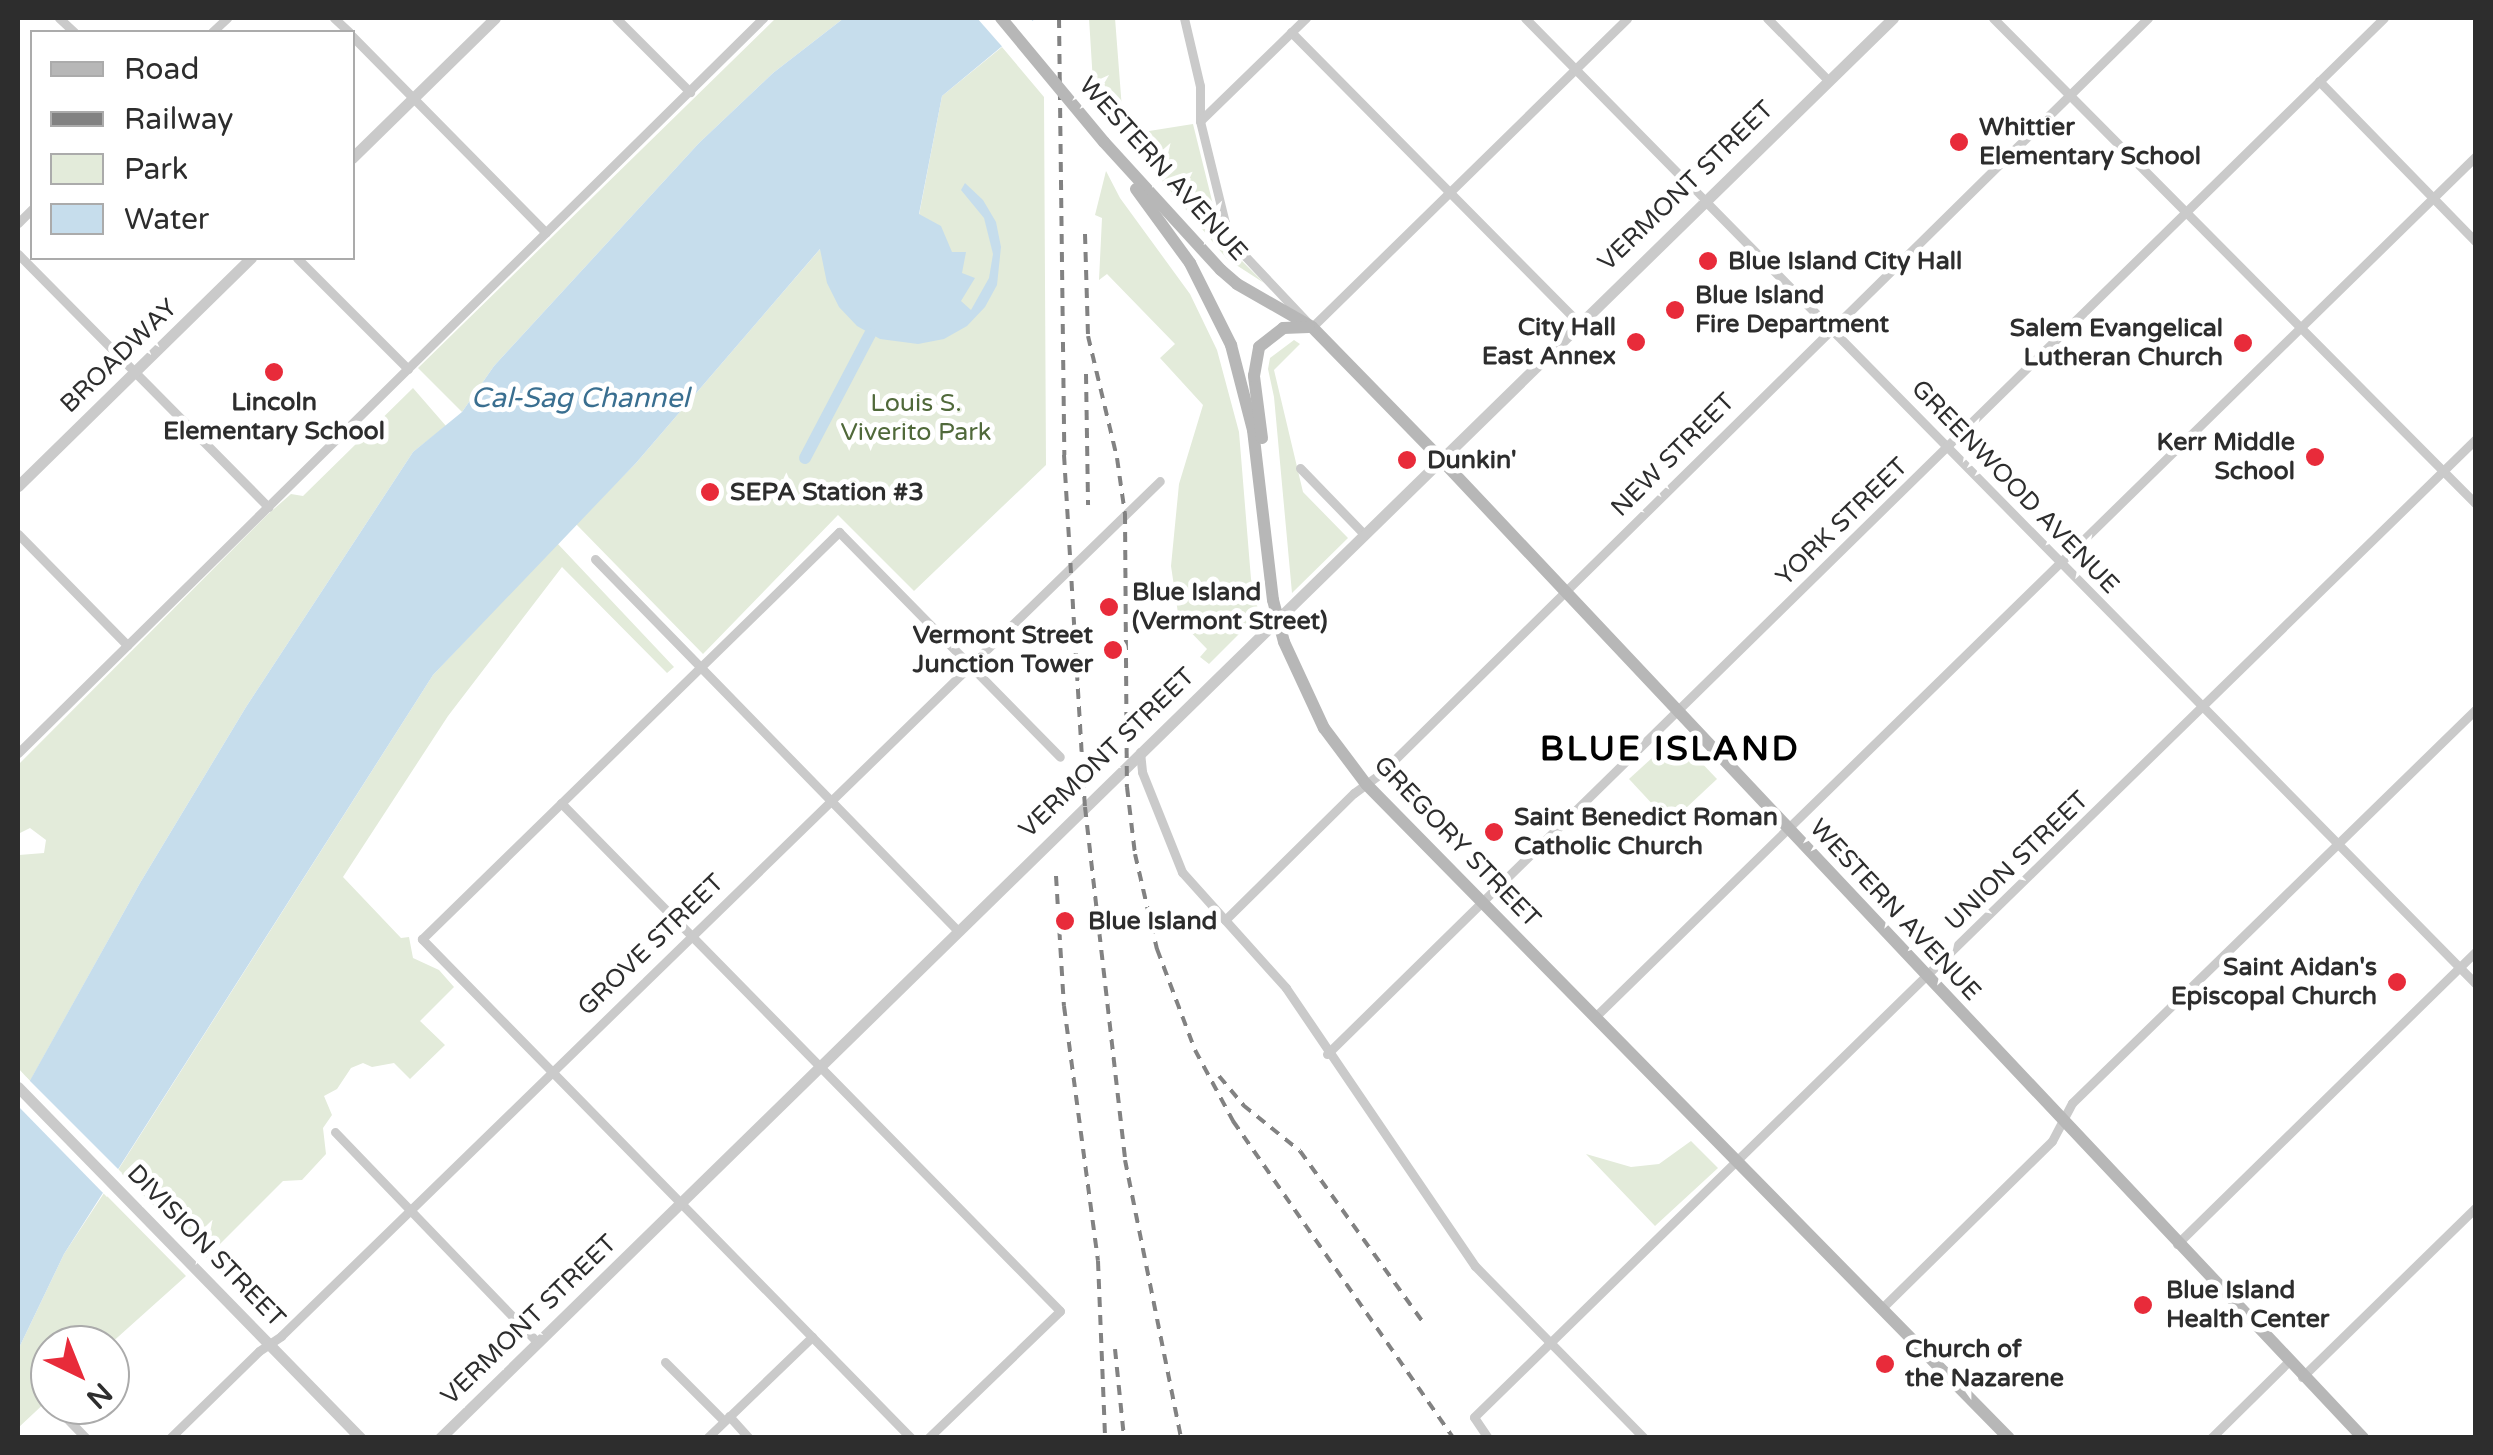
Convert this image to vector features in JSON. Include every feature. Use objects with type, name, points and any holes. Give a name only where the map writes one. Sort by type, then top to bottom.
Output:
[{"type":"main road","name":"WESTERN AVENUE","points":[[1001,18],[1104,142]]},
{"type":"main road","name":"GREGORY STREET","points":[[1104,142],[1190,263],[1226,334],[1253,430],[1272,600],[1284,642],[1324,728],[1366,784],[2009,1438]]},
{"type":"main road","name":"WESTERN AVENUE","points":[[1137,184],[1236,284],[1312,327],[2363,1438]]},
{"type":"main road","points":[[1262,500],[1254,358],[1270,336],[1283,328],[1312,327]]},
{"type":"street","points":[[355,155],[496,18]]},
{"type":"street","points":[[616,18],[690,92]]},
{"type":"street","points":[[18,753],[763,18]]},
{"type":"street","points":[[1184,18],[1200,86],[1200,122]]},
{"type":"street","points":[[1200,122],[1306,18]]},
{"type":"street","name":"GREENWOOD AVENUE","points":[[1525,18],[2476,984]]},
{"type":"street","points":[[1312,327],[1627,18]]},
{"type":"street","points":[[1766,18],[1828,80]]},
{"type":"street","name":"VERMONT STREET","points":[[440,1438],[1892,18]]},
{"type":"street","points":[[1993,18],[2476,504]]},
{"type":"street","name":"NEW STREET","points":[[1225,920],[2148,18]]},
{"type":"street","name":"YORK STREET","points":[[1327,1054],[2384,18]]},
{"type":"street","points":[[1291,32],[1579,323]]},
{"type":"street","points":[[355,38],[546,232]]},
{"type":"street","points":[[2319,81],[2476,242]]},
{"type":"street","name":"WESTERN AVENUE","points":[[1200,122],[1229,239],[1312,327]]},
{"type":"street","points":[[1596,1016],[2476,156]]},
{"type":"street","points":[[18,254],[268,507]]},
{"type":"street","name":"BROADWAY","points":[[18,486],[249,260]]},
{"type":"street","points":[[299,260],[408,369]]},
{"type":"street","name":"UNION STREET","points":[[1488,1438],[1474,1418],[2476,439]]},
{"type":"street","points":[[1300,468],[1364,534]]},
{"type":"street","name":"GROVE STREET","points":[[170,1438],[1160,481]]},
{"type":"street","points":[[911,1438],[422,939],[839,532],[1060,757]]},
{"type":"street","points":[[18,534],[127,645]]},
{"type":"street","points":[[595,559],[958,931]]},
{"type":"street","points":[[1882,1308],[2052,1141],[2072,1103],[2476,709]]},
{"type":"street","points":[[1140,752],[1142,772],[1172,852],[1198,892],[1286,988],[1327,1054],[1475,1266],[1644,1438]]},
{"type":"street","points":[[561,804],[1060,1311],[928,1438]]},
{"type":"street","points":[[2178,1244],[2476,951]]},
{"type":"street","name":"DIVISION STREET","points":[[18,1087],[362,1438]]},
{"type":"street","points":[[335,1132],[538,1342]]},
{"type":"street","points":[[2302,1377],[2476,1207]]},
{"type":"street","points":[[707,1438],[812,1337]]},
{"type":"street","points":[[665,1362],[749,1438]]},
{"type":"street","points":[[2211,1438],[2288,1362]]},
{"type":"green space","points":[[776,18],[844,18],[773,73],[699,143],[494,366],[462,412],[418,368]]},
{"type":"green space","points":[[1089,18],[1115,18],[1124,135],[1193,124],[1222,241],[1264,283],[1227,259],[1094,99]]},
{"type":"green space","name":"Louis S. Viverito Park","points":[[1002,47],[1044,97],[1046,465],[914,591],[838,515],[703,654],[576,524],[636,463],[821,248],[919,215],[942,96]]},
{"type":"green space","points":[[1106,171],[1120,198],[1190,294],[1217,350],[1239,432],[1251,579],[1259,614],[1209,664],[1200,657],[1207,649],[1179,620],[1171,566],[1179,484],[1203,405],[1160,358],[1175,344],[1107,274],[1099,280],[1102,218],[1095,215]]},
{"type":"green space","points":[[1294,340],[1300,344],[1274,370],[1303,492],[1348,538],[1292,593],[1268,369],[1270,358]]},
{"type":"green space","points":[[413,388],[446,426],[413,452],[246,707],[140,883],[30,1081],[18,1068],[18,870],[19,855],[44,853],[46,840],[30,828],[18,834],[18,765],[267,515],[291,494],[303,496]]},
{"type":"green space","points":[[557,543],[674,667],[667,673],[562,567],[448,716],[343,877],[401,938],[409,937],[413,958],[439,970],[454,987],[420,1021],[445,1045],[410,1079],[394,1063],[372,1067],[363,1063],[351,1068],[337,1089],[324,1096],[332,1115],[323,1128],[326,1154],[302,1180],[283,1181],[206,1258],[118,1170],[433,675]]},
{"type":"green space","points":[[1676,736],[1717,779],[1670,823],[1629,779]]},
{"type":"green space","points":[[1691,1141],[1718,1168],[1655,1226],[1586,1154],[1631,1167],[1659,1164]]},
{"type":"green space","points":[[104,1193],[186,1276],[130,1326],[30,1325],[30,1417],[18,1428],[18,1350],[64,1254]]},
{"type":"water","name":"Cal-Sag Channel","points":[[844,18],[1036,18],[942,96],[919,214],[941,226],[952,252],[966,252],[962,273],[975,278],[961,301],[971,310],[989,278],[993,254],[984,218],[961,190],[965,183],[983,200],[996,222],[1001,247],[997,285],[985,307],[967,326],[944,339],[918,344],[880,339],[857,326],[839,307],[827,283],[820,249],[636,463],[433,675],[64,1254],[18,1350],[18,1102],[140,883],[246,707],[413,452],[462,412],[494,366],[699,143],[773,73]]},
{"type":"pier","points":[[977,18],[1030,18],[1036,25],[1006,51]]},
{"type":"pier","points":[[26,1077],[122,1173],[107,1197],[18,1106],[18,1092]]},
{"type":"waterway","points":[[805,458],[870,334]]},
{"type":"railway","points":[[1059,18],[1064,455],[1085,807],[1125,1160],[1181,1438]]},
{"type":"railway","points":[[1085,234],[1088,336],[1117,458],[1125,514],[1127,787],[1135,854],[1157,949],[1195,1050],[1233,1121],[1453,1438]]},
{"type":"railway","points":[[1086,374],[1088,505]]},
{"type":"railway","points":[[1056,876],[1064,1006],[1098,1261],[1105,1438]]},
{"type":"railway","points":[[1219,1076],[1243,1105],[1300,1151],[1422,1321]]},
{"type":"railway","points":[[1115,1349],[1124,1438]]},
{"type":"place","name":"Whittier Elementary School","points":[[1959,142]]},
{"type":"place","name":"Blue Island City Hall","points":[[1708,261]]},
{"type":"place","name":"Blue Island Fire Department","points":[[1675,310]]},
{"type":"place","name":"City Hall East Annex","points":[[1636,342]]},
{"type":"place","name":"Salem Evangelical Lutheran Church","points":[[2243,343]]},
{"type":"place","name":"Lincoln Elementary School","points":[[274,372]]},
{"type":"place","name":"Kerr Middle School","points":[[2315,457]]},
{"type":"place","name":"Dunkin'","points":[[1407,460]]},
{"type":"place","name":"SEPA Station #3","points":[[710,492]]},
{"type":"place","name":"Blue Island (Vermont Street)","points":[[1109,607]]},
{"type":"place","name":"Vermont Street Junction Tower","points":[[1113,650]]},
{"type":"place","name":"Saint Benedict Roman Catholic Church","points":[[1494,832]]},
{"type":"place","name":"Blue Island","points":[[1065,921]]},
{"type":"place","name":"Saint Aidan's Episcopal Church","points":[[2397,982]]},
{"type":"place","name":"Blue Island Health Center","points":[[2143,1305]]},
{"type":"place","name":"Church of the Nazarene","points":[[1885,1364]]},
{"type":"district","name":"BLUE ISLAND","points":[[1670,749]]}]
